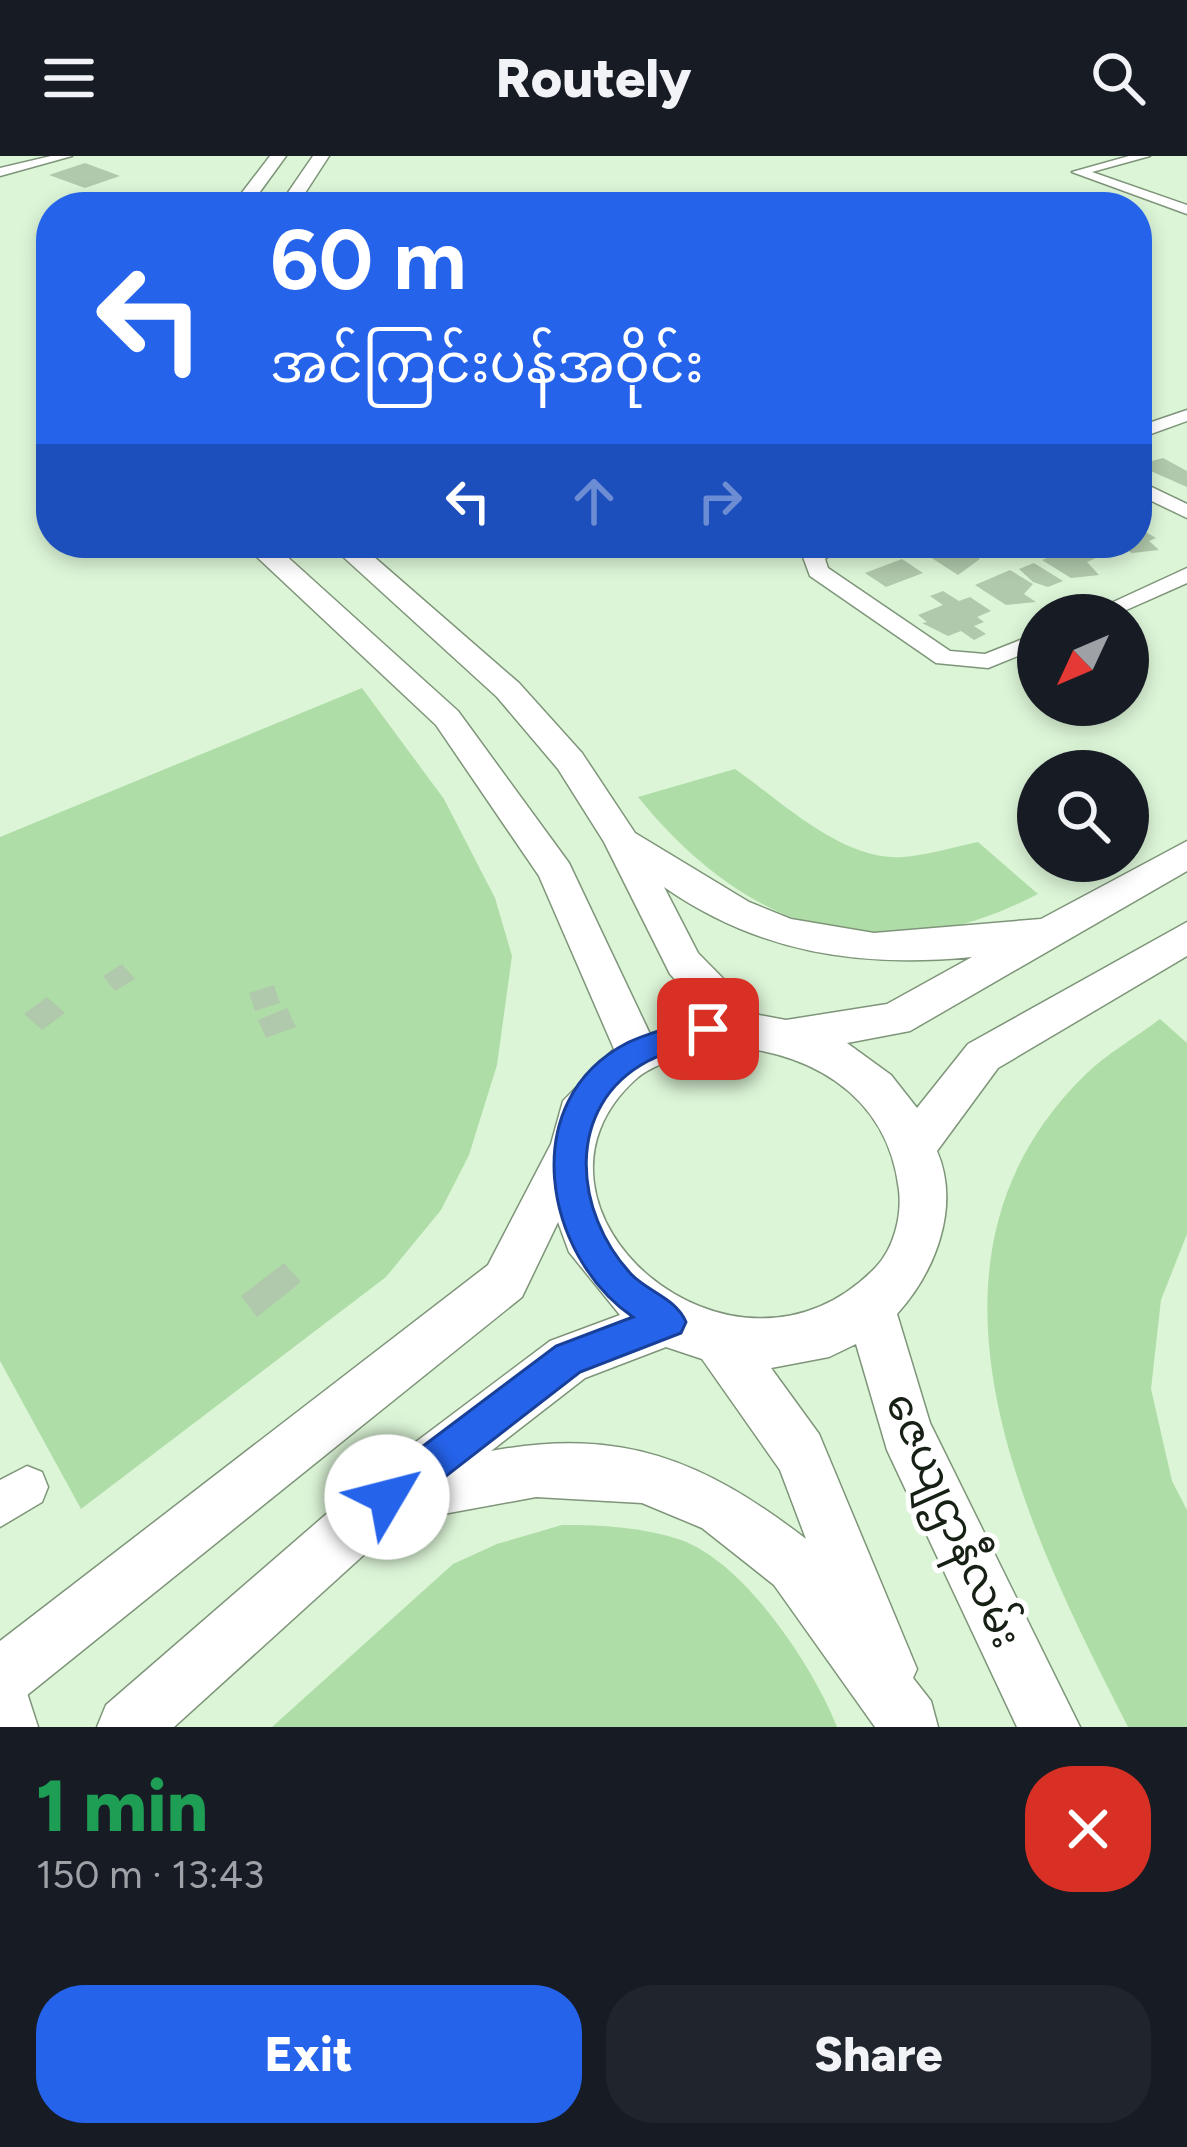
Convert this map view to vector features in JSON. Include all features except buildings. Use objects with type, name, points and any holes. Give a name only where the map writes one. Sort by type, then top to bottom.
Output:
[{"type":"main road","points":[[251,192],[278,156]]},
{"type":"main road","points":[[297,192],[321,156]]},
{"type":"main road","points":[[272,558],[447,718],[556,872],[637,1052]]},
{"type":"main road","points":[[128,1727],[387,1497],[568,1359],[694,1331],[774,1345],[827,1334],[871,1310],[904,1274],[922,1233],[925,1189],[915,1145],[885,1097],[840,1059],[767,1032],[684,962],[621,840],[570,761],[508,690],[359,558]]},
{"type":"main road","points":[[621,840],[697,894],[789,938],[910,952],[1050,932]]},
{"type":"main road","points":[[0,1678],[505,1281],[568,1155],[580,1114],[604,1079],[637,1052],[708,1029],[767,1032],[895,1019],[1187,854]]},
{"type":"main road","points":[[915,1145],[983,1056],[1187,937]]},
{"type":"main road","points":[[568,1155],[570,1201],[588,1247],[622,1290],[694,1331],[800,1454],[910,1725]]},
{"type":"main road","name":"ဇေယျဌာနီလမ်း","points":[[871,1310],[906,1431],[1048,1727]]},
{"type":"main road","points":[[387,1497],[536,1470],[642,1476],[722,1508],[794,1565],[910,1725]]},
{"type":"street","points":[[0,172],[66,156]]},
{"type":"street","points":[[1135,192],[1078,172],[1144,156]]},
{"type":"street","points":[[1152,198],[1187,210]]},
{"type":"street","points":[[1152,428],[1187,415]]},
{"type":"street","points":[[1152,494],[1187,512]]},
{"type":"street","points":[[814,558],[818,572],[944,658],[988,662],[1017,649]]},
{"type":"street","points":[[1144,594],[1187,575]]},
{"type":"street","points":[[0,1678],[14,1727]]},
{"type":"green space","points":[[362,688],[444,799],[495,898],[512,956],[497,1065],[469,1155],[441,1210],[386,1277],[81,1509],[0,1361],[0,837]]},
{"type":"green space","points":[[735,769],[814,827],[858,850],[903,857],[978,842],[1017,876],[1017,882],[1038,894],[980,919],[924,932],[871,935],[820,926],[771,908],[724,880],[680,843],[638,797]]},
{"type":"green space","points":[[1160,1019],[1187,1043],[1187,1234],[1161,1300],[1151,1389],[1172,1481],[1187,1510],[1187,1727],[1128,1727],[1052,1568],[1019,1483],[996,1397],[987,1311],[997,1228],[1028,1148],[1086,1074]]},
{"type":"green space","points":[[562,1525],[652,1532],[705,1552],[729,1570],[774,1619],[812,1675],[837,1727],[272,1727],[453,1564],[497,1544]]},
{"type":"route","points":[[387,1497],[568,1359],[668,1322],[622,1290],[588,1247],[570,1201],[568,1155],[580,1114],[604,1079],[637,1052],[670,1037],[708,1029]]}]
